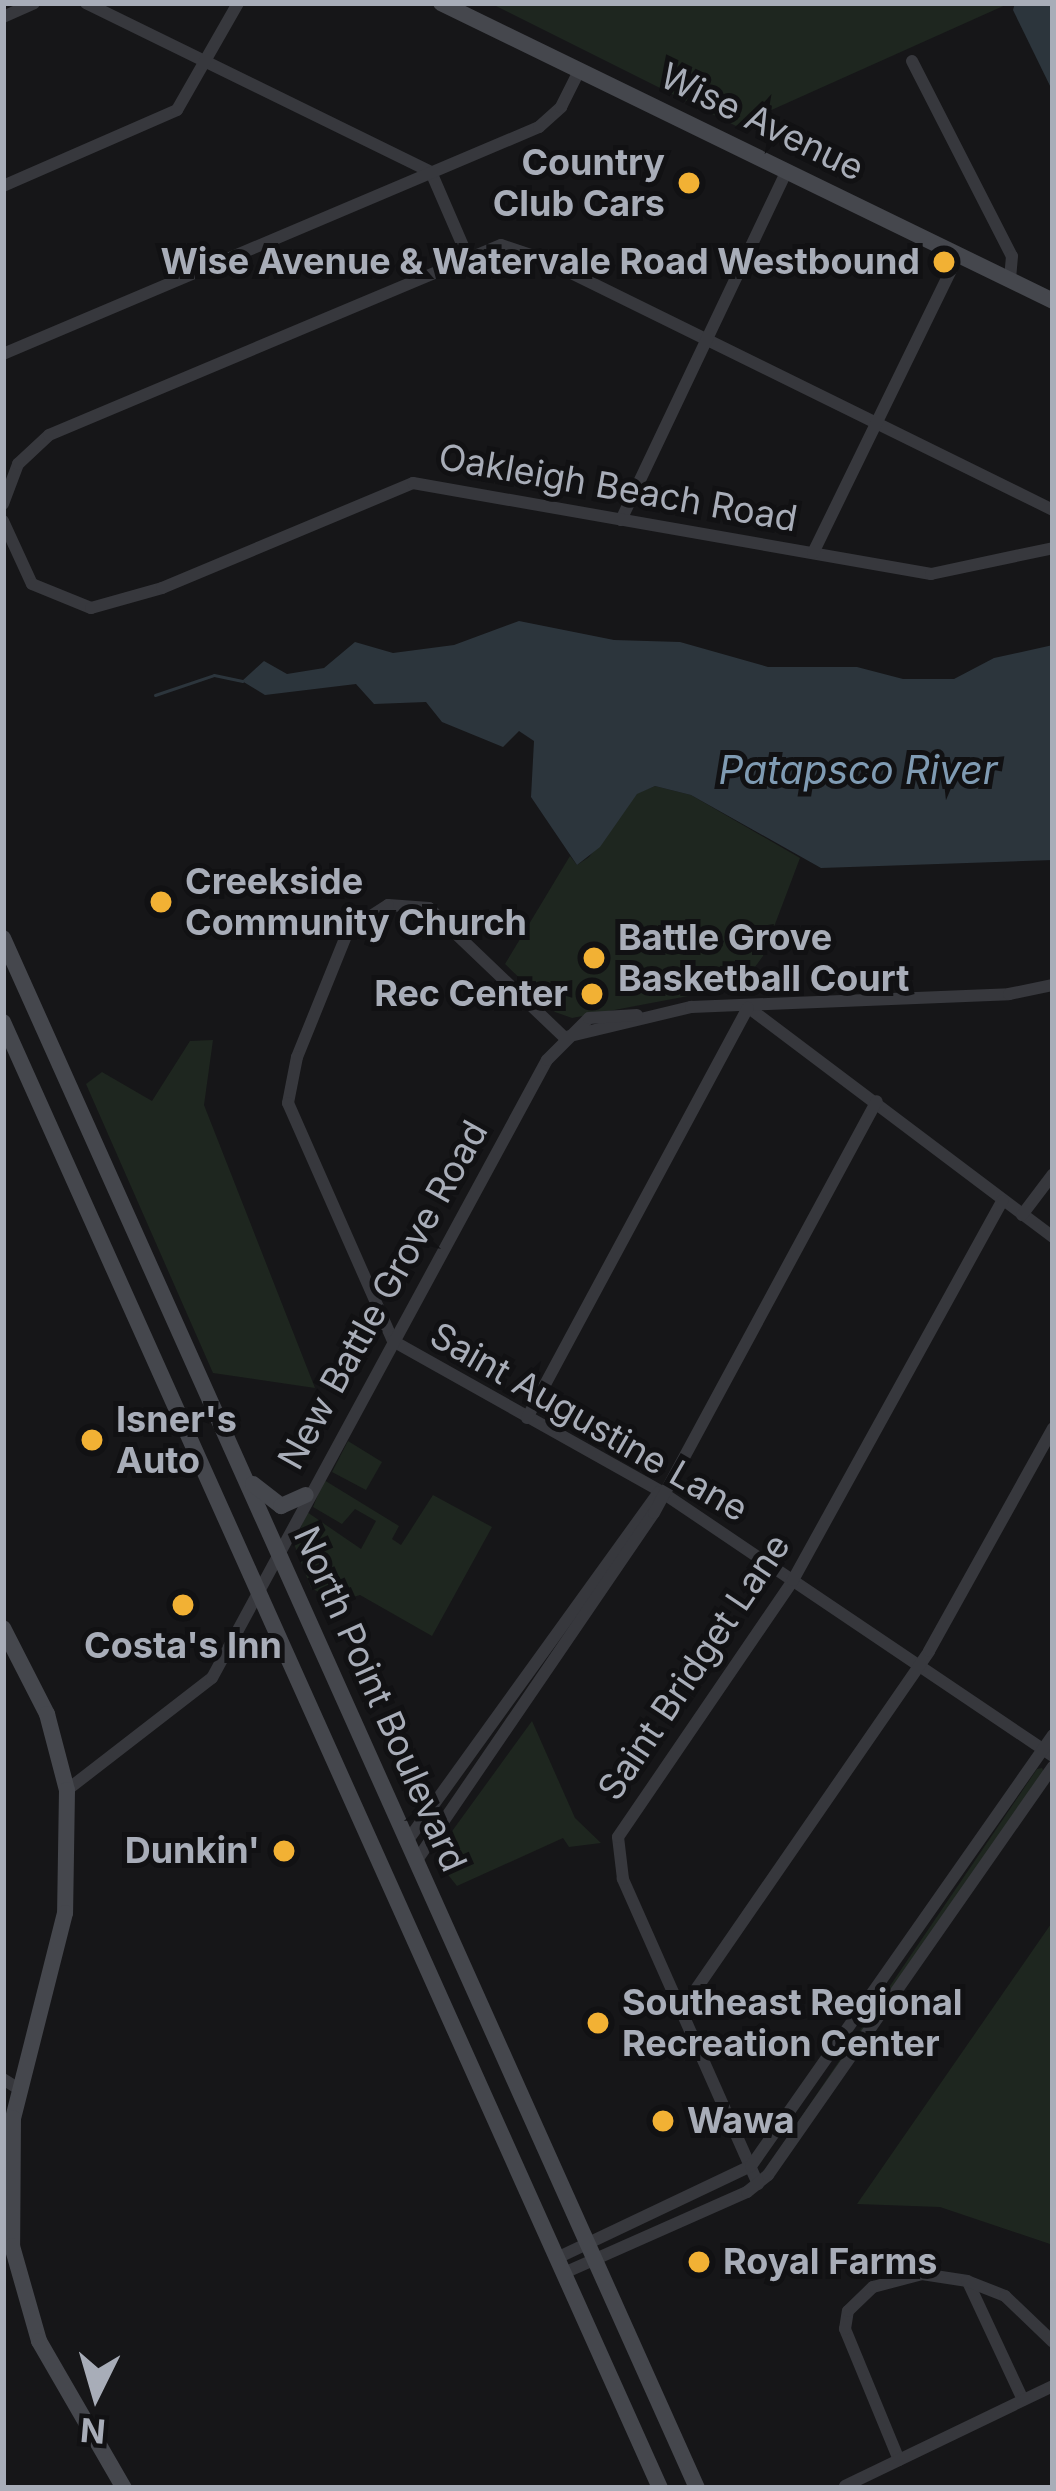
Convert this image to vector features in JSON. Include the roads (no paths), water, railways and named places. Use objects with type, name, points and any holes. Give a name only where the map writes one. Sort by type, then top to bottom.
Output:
[{"type":"main road","name":"Wise Avenue","points":[[441,3],[1053,302]]},
{"type":"main road","name":"North Point Boulevard","points":[[3,938],[698,2488]]},
{"type":"main road","name":"North Point Boulevard","points":[[3,1022],[660,2488]]},
{"type":"main road","points":[[110,1261],[141,1248]]},
{"type":"main road","points":[[243,1474],[281,1506],[306,1495]]},
{"type":"main road","points":[[3,1628],[47,1714],[67,1790],[64,1913],[11,2084],[9,2271],[51,2368],[124,2488]]},
{"type":"street","points":[[3,17],[34,3]]},
{"type":"street","points":[[86,3],[431,172],[467,255]]},
{"type":"street","points":[[3,186],[164,118],[188,99],[238,3]]},
{"type":"street","points":[[912,62],[1012,256],[1010,281]]},
{"type":"street","points":[[3,354],[548,122],[580,69]]},
{"type":"street","points":[[621,520],[786,172]]},
{"type":"street","points":[[3,505],[19,464],[49,435],[490,246],[523,250],[1053,510]]},
{"type":"street","points":[[813,553],[958,256]]},
{"type":"street","name":"Oakleigh Beach Road","points":[[3,521],[20,568],[42,590],[82,607],[120,604],[404,484],[931,574],[1053,548]]},
{"type":"street","points":[[393,1341],[288,1103],[297,1057],[348,931],[388,905],[429,908],[565,1038],[637,1015],[1053,985]]},
{"type":"street","points":[[748,1008],[1053,1238]]},
{"type":"street","points":[[527,1418],[748,1008]]},
{"type":"street","name":"New Battle Grove Road","points":[[67,1790],[205,1687],[306,1495],[565,1038]]},
{"type":"street","points":[[408,1840],[660,1491],[877,1101]]},
{"type":"street","points":[[1022,1215],[1053,1174]]},
{"type":"street","name":"Saint Bridget Lane","points":[[758,2184],[620,1872],[618,1837],[793,1580],[1002,1201]]},
{"type":"street","name":"Saint Augustine Lane","points":[[393,1341],[660,1491],[1048,1753]]},
{"type":"street","points":[[681,2011],[919,1666],[1053,1428]]},
{"type":"street","points":[[417,1860],[654,1513],[660,1491]]},
{"type":"street","points":[[591,2252],[751,2166],[1048,1753],[1053,1735]]},
{"type":"street","points":[[560,2265],[758,2184],[1053,1767]]},
{"type":"street","points":[[899,2460],[853,2351],[848,2312],[891,2276],[967,2281],[1005,2296],[1053,2342]]},
{"type":"street","points":[[967,2281],[1023,2400]]},
{"type":"street","points":[[845,2486],[1053,2386]]},
{"type":"water","points":[[1015,3],[1053,3],[1053,92],[1013,10]]},
{"type":"water","name":"Patapsco River","points":[[519,621],[614,640],[680,642],[768,667],[857,667],[903,679],[954,679],[994,658],[1053,645],[1053,860],[821,868],[691,795],[655,786],[637,794],[600,847],[577,865],[531,797],[534,741],[519,731],[503,747],[442,722],[426,702],[374,704],[356,684],[265,695],[242,681],[264,661],[287,674],[324,668],[355,642],[393,653],[454,645]]},
{"type":"waterway","points":[[155,695],[214,675],[242,681]]},
{"type":"place","name":"Country Club Cars","points":[[689,183]]},
{"type":"place","name":"Wise Avenue & Watervale Road Westbound","points":[[944,262]]},
{"type":"place","name":"Creekside Community Church","points":[[161,902]]},
{"type":"place","name":"Battle Grove Basketball Court","points":[[594,958]]},
{"type":"place","name":"Rec Center","points":[[592,994]]},
{"type":"place","name":"Isner's Auto","points":[[92,1440]]},
{"type":"place","name":"Costa's Inn","points":[[183,1605]]},
{"type":"place","name":"Dunkin'","points":[[284,1851]]},
{"type":"place","name":"Southeast Regional Recreation Center","points":[[598,2023]]},
{"type":"place","name":"Wawa","points":[[663,2121]]},
{"type":"place","name":"Royal Farms","points":[[699,2262]]}]
